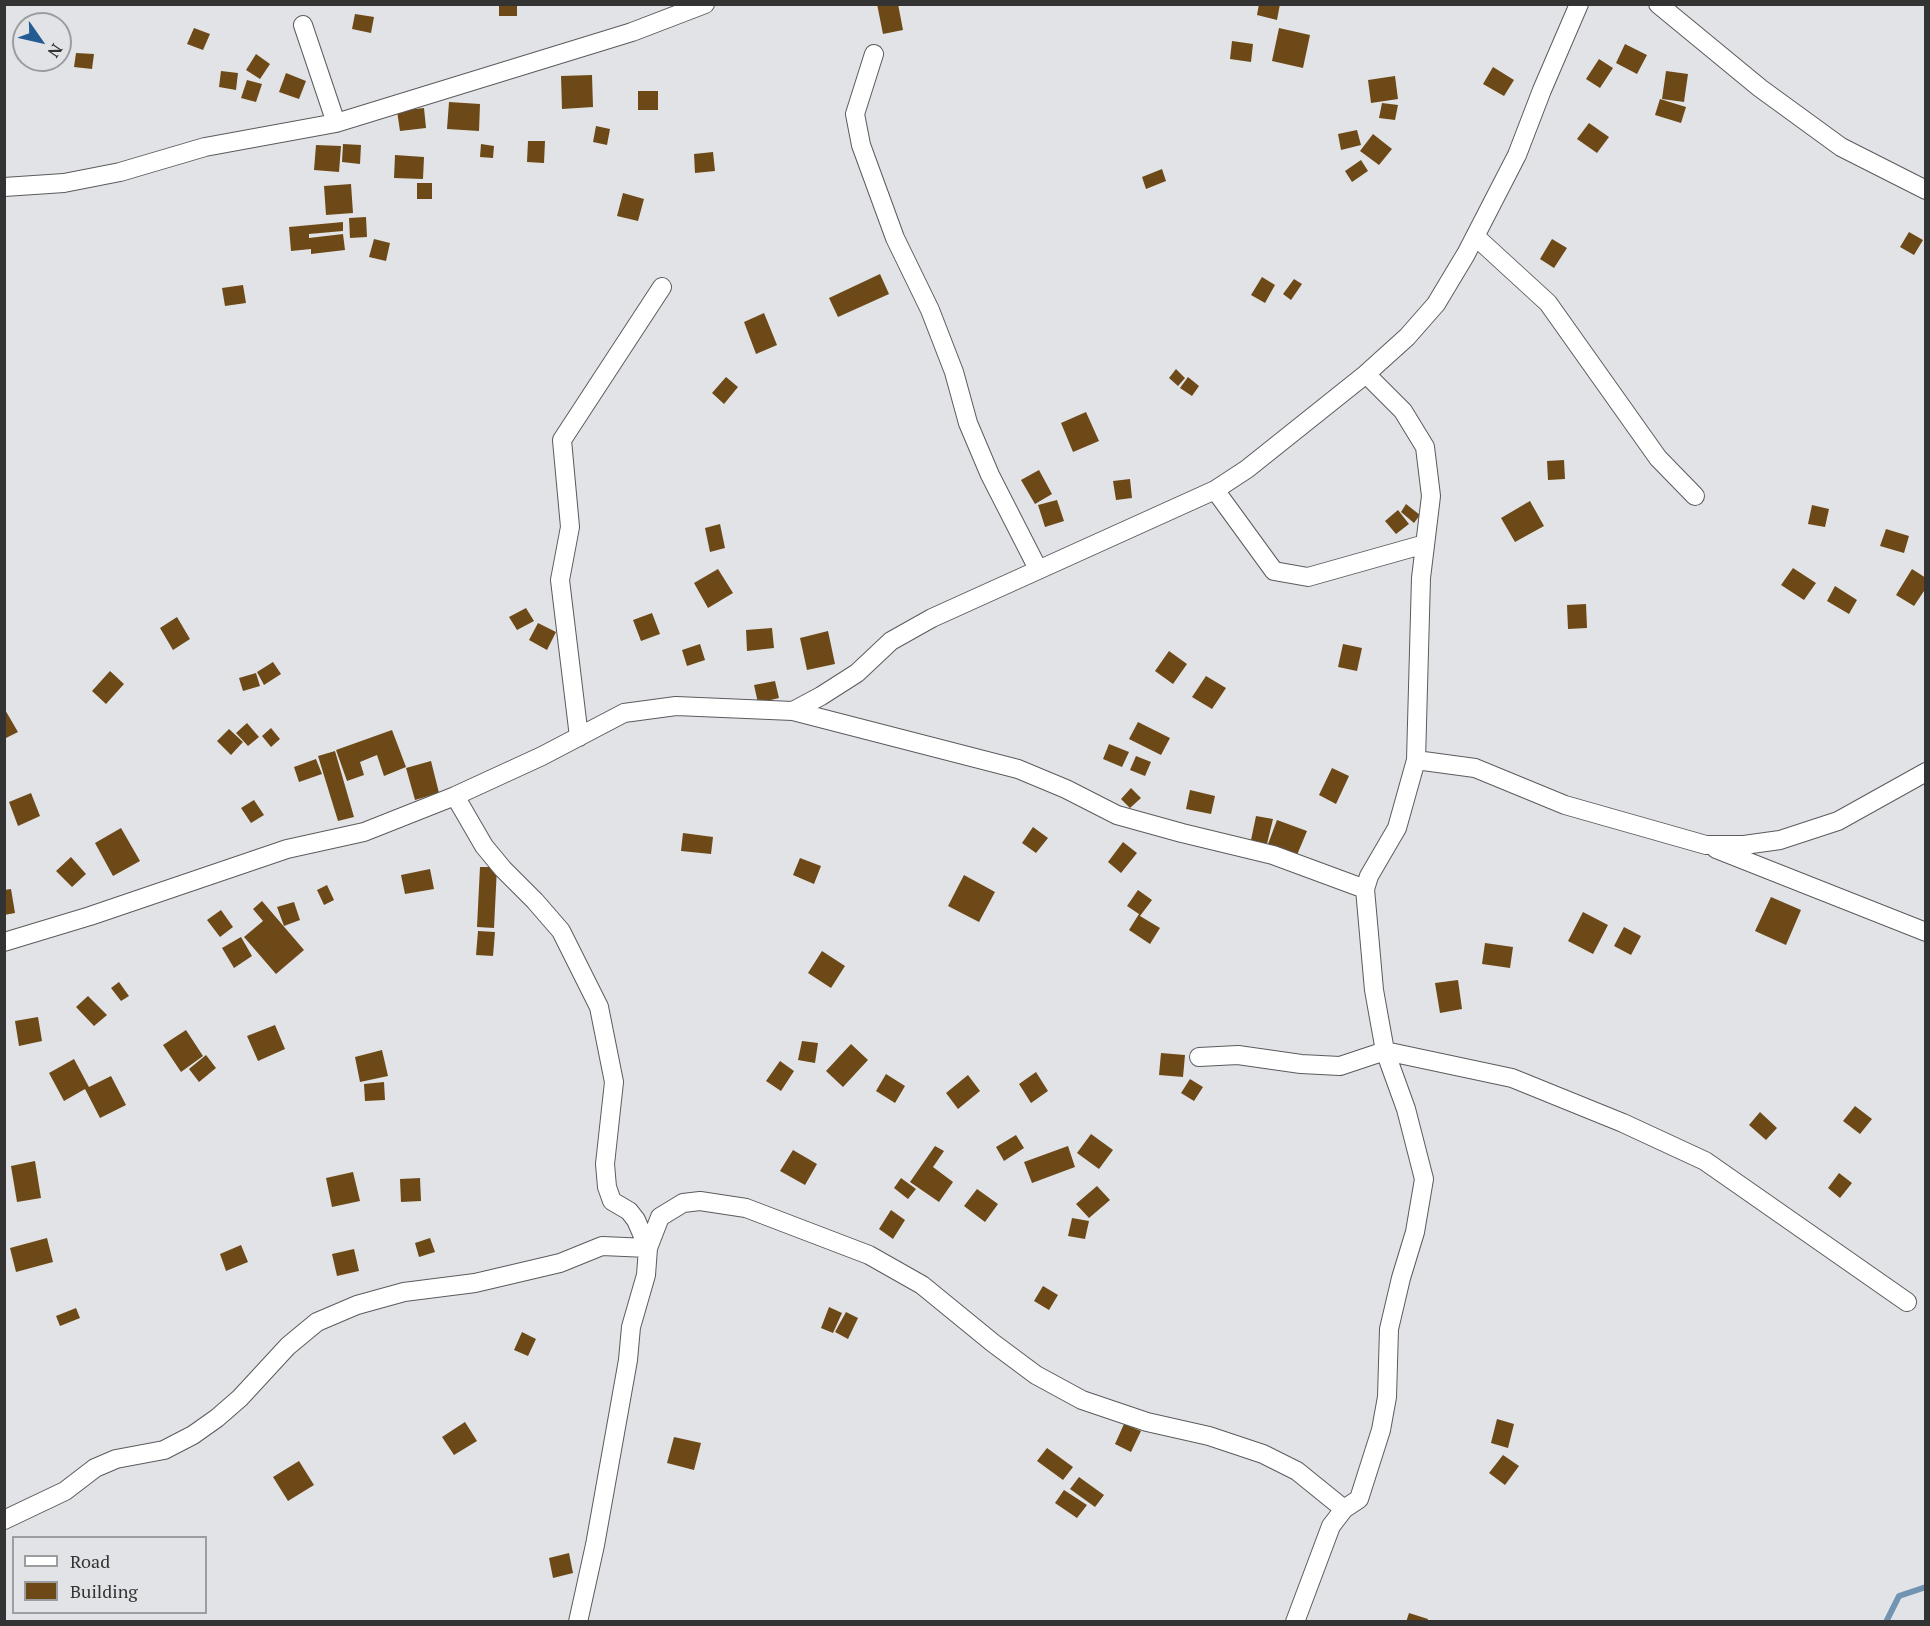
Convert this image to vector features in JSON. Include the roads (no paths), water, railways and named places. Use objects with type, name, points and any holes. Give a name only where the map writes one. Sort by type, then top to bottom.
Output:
[{"type":"street","points":[[793,711],[857,672],[891,640],[932,618],[1215,490],[1246,469],[1366,374],[1407,338],[1436,303],[1476,237],[1517,155],[1579,4]]},
{"type":"street","points":[[1658,4],[1760,88],[1840,147],[1926,190]]},
{"type":"street","points":[[4,187],[64,183],[120,172],[205,147],[336,123],[632,32],[701,5]]},
{"type":"street","points":[[303,25],[336,123]]},
{"type":"street","points":[[874,54],[855,114],[861,145],[895,238],[930,310],[954,372],[968,423],[990,475],[1038,569]]},
{"type":"street","points":[[1476,237],[1548,303],[1658,458],[1695,496]]},
{"type":"street","points":[[579,737],[560,580],[570,527],[562,440],[662,287]]},
{"type":"street","points":[[1295,1622],[1331,1526],[1344,1509],[1359,1499],[1381,1430],[1387,1396],[1389,1329],[1415,1232],[1424,1179],[1406,1109],[1385,1051],[1374,990],[1365,889],[1369,876],[1397,828],[1416,760],[1421,578],[1431,496],[1425,447],[1403,411],[1366,374]]},
{"type":"street","points":[[1215,490],[1274,572],[1308,578],[1425,544]]},
{"type":"street","points":[[4,942],[90,916],[287,849],[364,832],[454,796],[542,756],[624,713],[676,706],[793,711],[1018,770],[1066,789],[1117,815],[1273,855],[1365,889]]},
{"type":"street","points":[[1416,760],[1475,768],[1565,805],[1706,845],[1926,932]]},
{"type":"street","points":[[1706,845],[1744,845],[1780,840],[1838,821],[1926,772]]},
{"type":"street","points":[[454,796],[490,854],[561,931],[599,1007],[614,1082],[605,1164],[607,1187],[612,1201],[629,1211],[636,1220],[648,1248]]},
{"type":"street","points":[[1199,1057],[1238,1055],[1300,1064],[1340,1066],[1385,1051],[1512,1078],[1623,1123],[1705,1161],[1907,1302]]},
{"type":"street","points":[[578,1622],[597,1533],[628,1360],[631,1327],[646,1275],[648,1248],[660,1217],[683,1203],[700,1201],[746,1208],[869,1255],[922,1285],[1036,1375],[1082,1400],[1147,1422],[1209,1436],[1263,1454],[1297,1471],[1344,1509]]},
{"type":"street","points":[[4,1520],[65,1491],[95,1468],[116,1459],[164,1450],[193,1435],[240,1398],[288,1346],[317,1322],[357,1305],[404,1292],[475,1283],[560,1263],[602,1246],[648,1248]]},
{"type":"waterway","points":[[1886,1622],[1899,1596],[1926,1587]]}]
